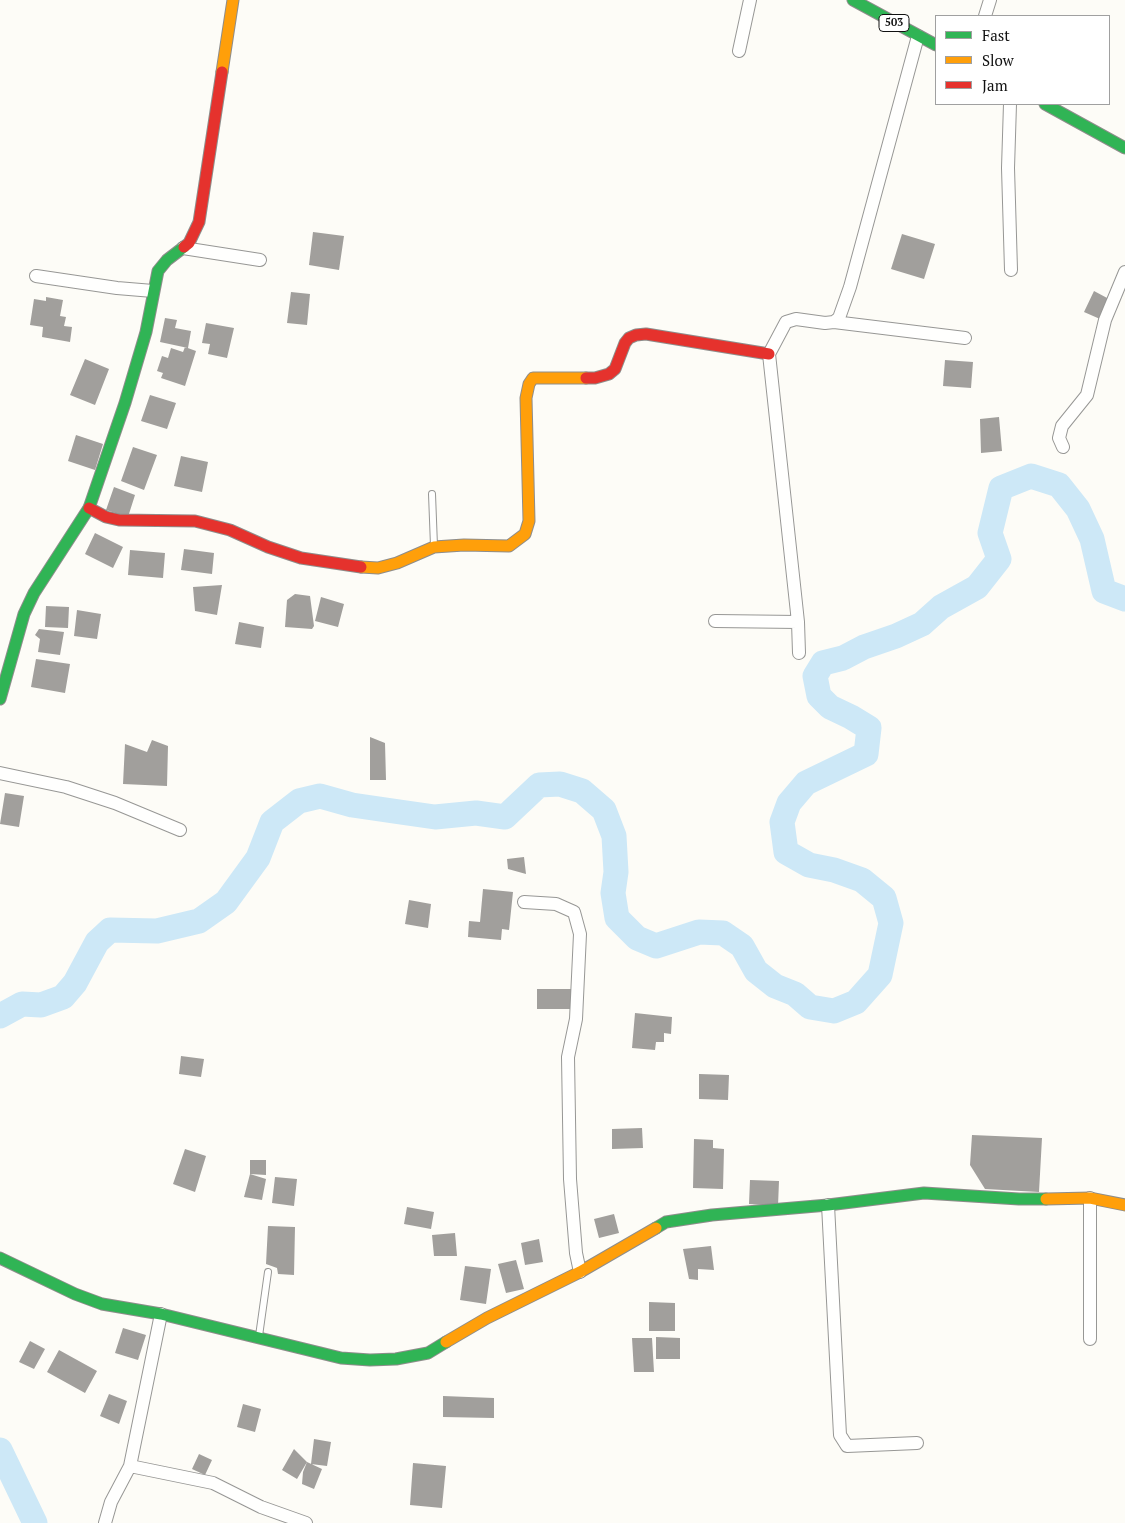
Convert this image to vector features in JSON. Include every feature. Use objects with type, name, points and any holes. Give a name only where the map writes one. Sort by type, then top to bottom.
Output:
[{"type":"street","points":[[0,699],[24,614],[34,593],[89,508],[125,403],[146,332],[158,271],[166,260],[183,248],[193,236],[199,222],[233,0]]},
{"type":"street","points":[[739,50],[750,0]]},
{"type":"street","name":"503","points":[[853,0],[935,44]]},
{"type":"street","points":[[985,15],[990,0]]},
{"type":"street","points":[[834,322],[839,318],[850,287],[918,36]]},
{"type":"street","points":[[1010,105],[1008,168],[1011,270]]},
{"type":"street","points":[[1047,105],[1125,148]]},
{"type":"street","points":[[183,248],[260,260]]},
{"type":"street","points":[[1063,448],[1059,438],[1062,426],[1087,395],[1105,320],[1125,272]]},
{"type":"street","points":[[36,276],[117,288],[153,291]]},
{"type":"street","points":[[799,653],[798,622],[769,354],[786,322],[796,318],[825,323],[834,322],[964,338]]},
{"type":"street","points":[[89,508],[106,517],[119,520],[195,521],[230,530],[301,558],[354,566],[378,568],[397,563],[434,547],[464,545],[509,546],[524,534],[529,521],[526,398],[529,384],[534,378],[595,378],[609,374],[615,369],[625,343],[629,338],[636,335],[646,334],[769,354]]},
{"type":"street","points":[[715,620],[798,622]]},
{"type":"street","points":[[0,773],[66,787],[180,830]]},
{"type":"street","points":[[524,902],[556,904],[574,912],[580,934],[576,1019],[568,1057],[570,1180],[576,1253],[580,1272]]},
{"type":"street","points":[[0,1258],[102,1304],[161,1314],[341,1358],[396,1360],[428,1353],[487,1318],[580,1272],[666,1222],[712,1215],[828,1205],[924,1193],[1019,1198],[1090,1198],[1125,1205]]},
{"type":"street","points":[[1090,1198],[1090,1339]]},
{"type":"street","points":[[828,1205],[840,1435],[847,1446],[917,1443]]},
{"type":"street","points":[[105,1523],[111,1502],[130,1466],[161,1314]]},
{"type":"street","points":[[130,1466],[213,1483],[261,1507],[306,1523]]},
{"type":"lane","points":[[432,494],[434,547]]},
{"type":"lane","points":[[259,1338],[268,1272]]},
{"type":"building","points":[[313,232],[344,236],[339,270],[309,265]]},
{"type":"building","points":[[902,234],[935,244],[924,279],[891,269]]},
{"type":"building","points":[[1094,291],[1109,299],[1100,319],[1084,312]]},
{"type":"building","points":[[291,292],[310,294],[307,325],[287,323]]},
{"type":"building","points":[[46,297],[63,300],[60,316],[66,317],[64,326],[72,327],[70,342],[42,337],[43,327],[30,325],[34,299],[46,301]]},
{"type":"building","points":[[165,318],[177,320],[175,328],[191,331],[188,348],[160,342]]},
{"type":"building","points":[[206,323],[234,328],[227,358],[208,354],[210,344],[202,343]]},
{"type":"building","points":[[185,347],[196,351],[185,386],[161,378],[163,373],[157,371],[162,356],[168,358],[171,348],[183,352]]},
{"type":"building","points":[[85,359],[109,369],[95,405],[70,395]]},
{"type":"building","points":[[945,360],[973,362],[971,388],[943,386]]},
{"type":"building","points":[[150,395],[176,403],[167,429],[141,421]]},
{"type":"building","points":[[999,417],[1002,451],[981,453],[980,419]]},
{"type":"building","points":[[76,435],[103,444],[95,470],[68,461]]},
{"type":"building","points":[[133,447],[157,455],[144,490],[121,481]]},
{"type":"building","points":[[181,456],[208,462],[202,492],[174,486]]},
{"type":"building","points":[[114,487],[135,495],[128,517],[106,510]]},
{"type":"building","points":[[95,533],[123,547],[113,568],[85,554]]},
{"type":"building","points":[[184,549],[214,553],[212,574],[181,570]]},
{"type":"building","points":[[130,550],[165,553],[163,578],[128,575]]},
{"type":"building","points":[[222,585],[217,615],[195,611],[193,587]]},
{"type":"building","points":[[295,594],[310,596],[314,626],[312,629],[285,627],[287,600]]},
{"type":"building","points":[[321,597],[344,604],[338,627],[315,621]]},
{"type":"building","points":[[46,606],[69,607],[68,628],[45,627]]},
{"type":"building","points":[[77,610],[101,614],[97,639],[74,636]]},
{"type":"building","points":[[239,622],[264,627],[261,648],[235,644]]},
{"type":"building","points":[[39,629],[64,632],[60,655],[38,652],[40,639],[35,635]]},
{"type":"building","points":[[36,659],[70,664],[65,693],[31,687]]},
{"type":"building","points":[[370,737],[385,743],[386,780],[370,780]]},
{"type":"building","points":[[152,740],[168,746],[167,786],[123,784],[125,744],[147,752]]},
{"type":"building","points":[[5,793],[24,796],[19,827],[0,824]]},
{"type":"building","points":[[524,857],[526,874],[508,869],[507,859]]},
{"type":"building","points":[[483,889],[513,892],[509,930],[502,929],[501,940],[468,937],[469,921],[480,922]]},
{"type":"building","points":[[409,900],[431,904],[428,928],[405,924]]},
{"type":"building","points":[[537,989],[574,989],[574,1009],[537,1009]]},
{"type":"building","points":[[635,1013],[672,1017],[671,1034],[664,1033],[664,1042],[656,1042],[655,1050],[632,1048]]},
{"type":"building","points":[[181,1056],[204,1059],[201,1077],[179,1074]]},
{"type":"building","points":[[699,1074],[729,1075],[728,1100],[699,1099]]},
{"type":"building","points":[[642,1128],[643,1148],[612,1149],[612,1129]]},
{"type":"building","points":[[972,1135],[1042,1138],[1039,1192],[985,1189],[970,1165]]},
{"type":"building","points":[[694,1139],[713,1140],[713,1148],[724,1149],[723,1189],[693,1188]]},
{"type":"building","points":[[185,1149],[206,1156],[195,1192],[173,1184]]},
{"type":"building","points":[[250,1160],[266,1160],[266,1175],[250,1174]]},
{"type":"building","points":[[250,1174],[266,1179],[262,1200],[244,1197]]},
{"type":"building","points":[[275,1177],[297,1179],[294,1206],[272,1203]]},
{"type":"building","points":[[750,1180],[779,1181],[778,1206],[749,1204]]},
{"type":"building","points":[[407,1207],[434,1212],[431,1229],[404,1224]]},
{"type":"building","points":[[614,1214],[619,1233],[599,1238],[594,1219]]},
{"type":"building","points":[[268,1226],[295,1227],[294,1275],[278,1274],[277,1268],[266,1264]]},
{"type":"building","points":[[455,1233],[457,1256],[434,1256],[432,1235]]},
{"type":"building","points":[[539,1239],[543,1262],[525,1265],[521,1243]]},
{"type":"building","points":[[711,1246],[714,1270],[698,1269],[698,1280],[689,1279],[683,1249]]},
{"type":"building","points":[[516,1260],[524,1289],[506,1293],[498,1264]]},
{"type":"building","points":[[465,1266],[491,1269],[486,1304],[460,1300]]},
{"type":"building","points":[[649,1302],[675,1303],[675,1331],[649,1331]]},
{"type":"building","points":[[123,1328],[146,1335],[138,1360],[115,1353]]},
{"type":"building","points":[[656,1337],[680,1338],[680,1359],[656,1359]]},
{"type":"building","points":[[632,1338],[652,1338],[654,1372],[634,1372]]},
{"type":"building","points":[[30,1341],[45,1349],[34,1369],[19,1362]]},
{"type":"building","points":[[59,1350],[97,1371],[85,1393],[47,1372]]},
{"type":"building","points":[[109,1394],[127,1401],[119,1424],[100,1416]]},
{"type":"building","points":[[443,1396],[494,1398],[494,1418],[443,1417]]},
{"type":"building","points":[[243,1404],[261,1409],[255,1432],[237,1427]]},
{"type":"building","points":[[314,1439],[331,1442],[327,1466],[311,1464]]},
{"type":"building","points":[[294,1449],[307,1462],[297,1479],[282,1470]]},
{"type":"building","points":[[199,1454],[212,1460],[205,1475],[192,1469]]},
{"type":"building","points":[[307,1462],[322,1469],[314,1489],[302,1484],[303,1472]]},
{"type":"building","points":[[413,1463],[446,1466],[442,1508],[410,1505]]},
{"type":"waterway","points":[[0,1016],[22,1004],[41,1005],[63,997],[75,983],[97,942],[110,930],[157,931],[199,921],[226,902],[258,858],[272,822],[299,801],[320,796],[352,805],[435,817],[476,813],[505,817],[539,785],[560,784],[582,791],[604,810],[614,836],[616,872],[613,893],[617,918],[637,938],[656,946],[699,932],[723,933],[742,946],[756,971],[775,986],[795,994],[810,1007],[834,1011],[856,1002],[880,975],[891,923],[884,898],[862,880],[834,870],[809,865],[786,852],[782,822],[789,803],[806,783],[866,754],[869,728],[830,707],[819,696],[815,676],[823,663],[843,658],[864,647],[896,636],[922,624],[941,607],[977,587],[999,559],[990,533],[1001,488],[1031,476],[1059,485],[1078,509],[1092,539],[1104,591],[1125,599]]},
{"type":"waterway","points":[[0,1450],[35,1523]]},
{"type":"traffic: fast","points":[[853,0],[935,44]]},
{"type":"traffic: fast","points":[[1047,105],[1125,148]]},
{"type":"traffic: fast","points":[[0,699],[24,614],[34,593],[89,508],[125,403],[146,332],[158,271],[167,260],[184,247]]},
{"type":"traffic: fast","points":[[656,1228],[666,1222],[712,1215],[828,1205],[924,1193],[1046,1199]]},
{"type":"traffic: fast","points":[[0,1258],[75,1294],[102,1304],[161,1314],[341,1358],[396,1359],[428,1353],[446,1342]]},
{"type":"traffic: slow","points":[[222,72],[233,0]]},
{"type":"traffic: slow","points":[[361,567],[378,568],[397,563],[434,547],[464,545],[509,546],[525,534],[529,521],[526,398],[529,384],[533,378],[586,378]]},
{"type":"traffic: slow","points":[[1046,1199],[1090,1198],[1125,1205]]},
{"type":"traffic: slow","points":[[446,1342],[487,1318],[580,1272],[656,1228]]},
{"type":"traffic: jam","points":[[184,247],[189,243],[199,222],[222,72]]},
{"type":"traffic: jam","points":[[586,378],[595,378],[609,374],[615,369],[625,343],[629,338],[636,335],[646,334],[769,354]]},
{"type":"traffic: jam","points":[[89,508],[106,517],[119,520],[195,521],[230,530],[268,547],[301,558],[361,567]]}]
